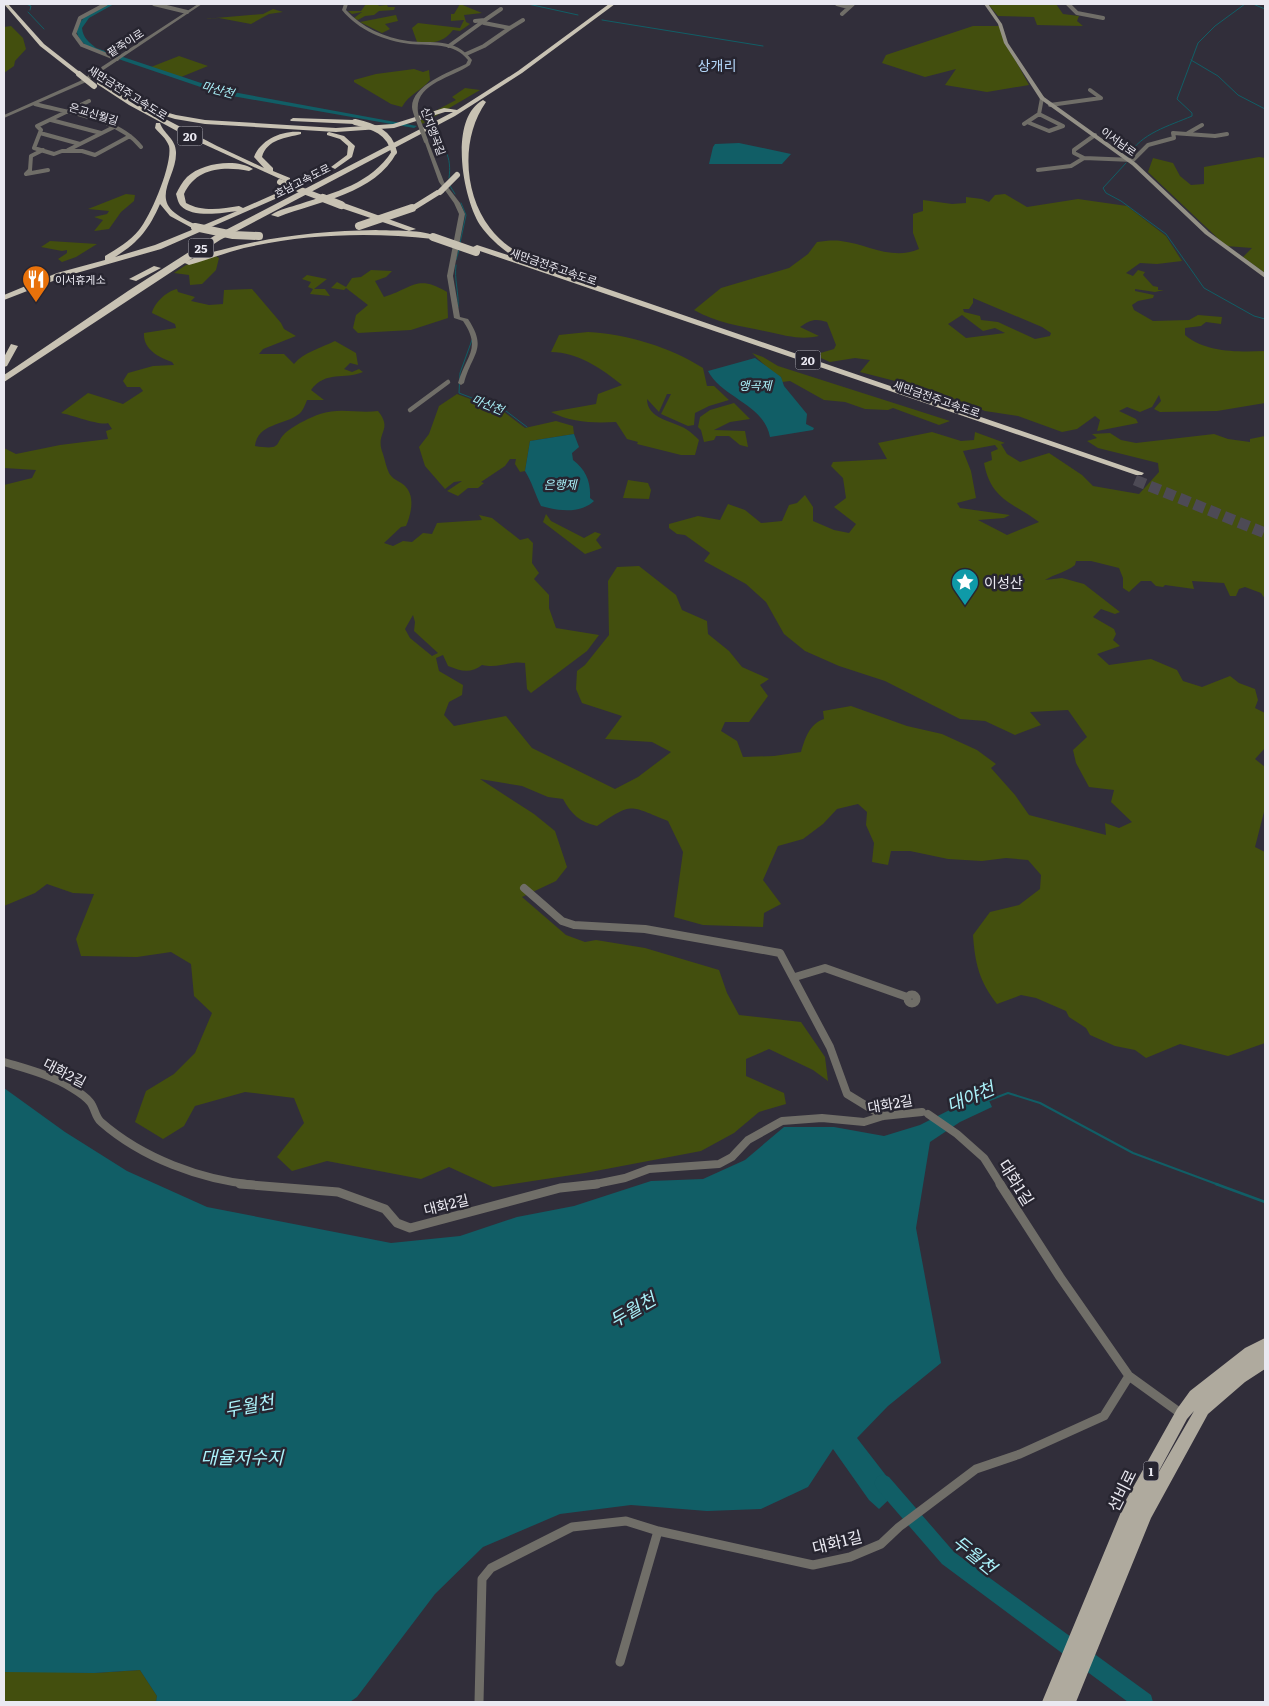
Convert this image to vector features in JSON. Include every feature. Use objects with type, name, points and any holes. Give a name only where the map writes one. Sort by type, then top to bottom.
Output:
[{"type":"highway","name":"새만금전주고속도로","points":[[5,4],[42,45],[97,85],[158,124],[256,172],[434,235],[539,268],[1137,477],[477,249]]},
{"type":"highway","name":"새만금전주고속도로","points":[[12,4],[30,26],[81,73]]},
{"type":"highway","name":"호남고속도로","points":[[451,113],[606,4]]},
{"type":"highway","name":"호남고속도로","points":[[4,379],[195,251],[254,217],[491,92],[612,4]]},
{"type":"highway","name":"새만금전주고속도로","points":[[97,85],[198,140],[274,174],[284,181]]},
{"type":"highway","points":[[491,92],[472,115],[467,125],[465,156],[472,203],[483,225],[508,250],[539,268]]},
{"type":"highway","points":[[131,104],[176,117],[225,124],[344,130],[394,126],[444,110],[451,113]]},
{"type":"highway","points":[[225,124],[313,120],[355,122],[372,126],[383,132],[391,142],[394,152],[383,168],[366,180],[270,218]]},
{"type":"highway","points":[[4,298],[60,275],[107,259],[123,249],[144,228],[152,216],[170,167],[173,152],[171,144],[158,128],[158,124]]},
{"type":"highway","points":[[274,174],[258,157],[259,151],[275,139],[298,133],[330,134],[348,141],[352,146],[352,152],[335,167]]},
{"type":"highway","name":"호남고속도로","points":[[4,373],[207,239],[372,155]]},
{"type":"highway","points":[[60,275],[158,247],[277,196],[335,167],[372,155]]},
{"type":"highway","points":[[24,366],[70,338],[156,280],[270,218],[372,155]]},
{"type":"highway","points":[[160,194],[163,206],[171,215],[195,227],[228,234],[259,236],[308,234],[359,226],[412,208],[440,192],[457,175],[465,156]]},
{"type":"highway","points":[[256,172],[230,166],[206,169],[185,183],[180,199],[188,208],[213,211],[246,206],[277,196]]},
{"type":"highway","points":[[199,258],[243,245],[298,238],[384,233],[434,235]]},
{"type":"highway","points":[[133,279],[150,272],[207,239]]},
{"type":"highway","points":[[4,364],[14,346]]},
{"type":"main road","name":"이서남로","points":[[986,4],[1000,24],[1006,42],[1015,58],[1042,98],[1129,160],[1206,233],[1265,276]]},
{"type":"main road","name":"1","points":[[1051,1702],[1068,1678],[1086,1635],[1188,1419],[1196,1396],[1250,1353],[1265,1345]]},
{"type":"main road","name":"1","points":[[1188,1419],[1240,1377],[1265,1360]]},
{"type":"main road","name":"1","points":[[1067,1702],[1068,1678]]},
{"type":"street","points":[[106,4],[78,20],[74,34],[82,45],[119,58]]},
{"type":"street","points":[[154,4],[187,12]]},
{"type":"street","name":"팥죽이로","points":[[4,117],[82,82],[200,4]]},
{"type":"street","points":[[346,4],[344,10],[350,16],[380,34],[401,41],[449,46],[466,54],[484,46],[523,20]]},
{"type":"street","points":[[837,4],[848,7]]},
{"type":"street","points":[[842,14],[853,4]]},
{"type":"street","points":[[1068,4],[1077,13],[1103,18]]},
{"type":"street","points":[[449,46],[501,9]]},
{"type":"street","points":[[475,21],[510,28]]},
{"type":"street","name":"신지앵곡길","points":[[461,383],[477,339],[474,330],[465,319],[457,318],[453,308],[454,293],[450,276],[462,214],[457,203],[442,182],[414,106],[416,99],[435,80],[468,65],[470,60],[466,54]]},
{"type":"street","points":[[1042,106],[1079,102],[1101,97],[1090,90]]},
{"type":"street","points":[[1096,94],[1101,92]]},
{"type":"street","points":[[1070,95],[1079,102]]},
{"type":"street","points":[[1039,114],[1063,126],[1049,131],[1025,123],[1039,114],[1042,98]]},
{"type":"street","points":[[1095,99],[1103,104]]},
{"type":"street","points":[[89,101],[37,126],[41,130],[34,148],[54,154],[67,151],[82,151],[95,155],[130,136]]},
{"type":"street","name":"은교신월길","points":[[35,104],[114,127],[130,136],[141,147]]},
{"type":"street","points":[[51,120],[101,133]]},
{"type":"street","points":[[1188,133],[1202,126]]},
{"type":"street","points":[[67,151],[114,127]]},
{"type":"street","points":[[1095,135],[1074,150],[1074,153],[1084,158],[1133,160],[1148,145],[1174,138],[1173,134],[1188,133],[1215,136],[1227,134]]},
{"type":"street","points":[[40,134],[80,144]]},
{"type":"street","points":[[43,150],[32,156],[30,170],[26,174],[48,170]]},
{"type":"street","points":[[1038,170],[1071,166],[1084,158]]},
{"type":"street","points":[[410,410],[448,382]]},
{"type":"street","points":[[524,888],[562,921],[574,926],[646,929],[723,944],[757,947],[780,953],[795,977],[830,1047],[847,1094],[865,1107],[884,1116]]},
{"type":"street","points":[[795,977],[825,968],[907,997]]},
{"type":"street","name":"대화2길","points":[[4,1062],[47,1076],[72,1088],[90,1102],[99,1120],[119,1136],[182,1170],[232,1183],[338,1192],[385,1209],[397,1222],[410,1228],[560,1188],[592,1186],[625,1178],[649,1169],[720,1164],[732,1157],[748,1140],[782,1121],[822,1118],[864,1122],[884,1116],[925,1113]]},
{"type":"street","name":"대화1길","points":[[925,1113],[958,1134],[984,1158],[1060,1277],[1129,1376],[1188,1419]]},
{"type":"street","name":"대화1길","points":[[480,1702],[482,1579],[491,1568],[572,1527],[626,1521],[658,1531],[813,1565],[850,1557],[881,1544],[899,1527],[976,1470],[1020,1454],[1104,1416],[1129,1376]]},
{"type":"street","points":[[620,1662],[658,1531]]},
{"type":"green space","points":[[366,4],[395,7],[394,10],[379,11],[374,15],[365,16],[358,20],[354,18],[362,12],[352,14],[348,11],[361,11]]},
{"type":"green space","points":[[460,4],[482,13],[464,15],[466,22],[470,24],[460,31],[453,30],[441,40],[417,42],[412,28],[418,23],[460,28],[464,20],[451,21],[451,14],[454,14]]},
{"type":"green space","points":[[988,4],[1056,4],[1063,14],[1079,16],[1077,21],[1083,26],[1037,25],[1034,17],[998,16]]},
{"type":"green space","points":[[273,9],[283,12],[269,14],[251,24],[219,18],[204,19],[263,14]]},
{"type":"green space","points":[[396,15],[398,21],[385,24],[390,29],[382,33],[360,22]]},
{"type":"green space","points":[[11,26],[23,38],[26,49],[15,61],[14,66],[4,73],[4,27]]},
{"type":"green space","points":[[973,26],[1001,26],[1006,43],[1029,85],[987,92],[945,85],[956,69],[925,77],[882,63],[886,55]]},
{"type":"green space","points":[[179,56],[208,66],[181,77],[151,67]]},
{"type":"green space","points":[[414,69],[423,72],[429,70],[430,80],[408,99],[402,107],[391,104],[354,82],[354,80],[376,74]]},
{"type":"green space","points":[[465,88],[480,90],[422,124],[420,121],[427,116],[426,110],[435,111],[456,100],[452,97]]},
{"type":"green space","points":[[1259,157],[1265,158],[1265,273],[1243,257],[1252,248],[1226,246],[1148,172],[1153,158],[1173,163],[1180,176],[1191,185],[1204,184],[1204,167]]},
{"type":"green space","points":[[126,194],[135,195],[134,201],[121,212],[109,229],[94,231],[103,220],[94,217],[107,214],[109,211],[88,209]]},
{"type":"green space","points":[[1005,194],[1027,207],[1078,199],[1127,206],[1166,236],[1182,261],[1157,264],[1140,263],[1126,273],[1133,276],[1138,270],[1145,272],[1143,275],[1153,286],[1158,287],[1158,290],[1164,290],[1155,292],[1135,289],[1135,291],[1154,295],[1153,298],[1138,301],[1132,305],[1134,310],[1153,321],[1189,320],[1198,315],[1222,317],[1221,324],[1206,322],[1201,326],[1185,328],[1185,335],[1193,341],[1213,348],[1234,351],[1265,351],[1265,403],[1217,411],[1160,412],[1154,409],[1161,401],[1159,395],[1152,407],[1140,412],[1127,407],[1119,411],[1136,419],[1138,423],[1097,431],[1100,420],[1095,416],[1077,429],[1062,432],[1018,416],[985,411],[955,399],[918,392],[899,382],[860,372],[870,360],[855,358],[830,362],[805,351],[817,354],[834,349],[836,345],[827,322],[813,320],[800,327],[819,336],[800,338],[731,324],[694,310],[721,288],[789,268],[808,254],[817,242],[841,241],[889,253],[909,252],[919,249],[913,233],[913,214],[923,211],[923,200],[952,204],[966,203],[966,197],[989,202],[995,195]],"holes":[[[973,298],[1042,327],[1051,333],[1050,336],[1035,339],[998,322],[981,320],[980,316],[964,312],[963,309],[969,309],[973,303]],[[962,315],[983,331],[995,328],[1005,333],[966,338],[948,324]]]},
{"type":"green space","points":[[50,241],[97,244],[76,257],[62,262],[58,259],[67,253],[67,250],[62,251],[41,247]]},
{"type":"green space","points":[[216,256],[219,258],[216,270],[202,284],[190,285],[189,275],[174,273],[186,265]]},
{"type":"green space","points":[[371,270],[392,271],[386,277],[375,281],[384,297],[422,283],[447,292],[448,318],[411,330],[358,333],[353,328],[356,315],[368,305],[346,288],[344,290],[331,288],[337,282],[346,287],[352,278],[361,277]]},
{"type":"green space","points":[[307,275],[327,279],[314,289],[325,289],[330,296],[310,294],[313,289],[308,287],[311,282],[302,279]]},
{"type":"green space","points":[[177,289],[178,292],[195,297],[191,301],[209,305],[223,304],[224,290],[252,289],[284,329],[296,336],[263,349],[259,354],[284,354],[294,364],[308,353],[335,341],[356,353],[358,365],[350,363],[344,369],[352,372],[359,369],[363,372],[329,378],[317,384],[311,390],[324,400],[307,400],[299,414],[261,433],[255,446],[275,446],[289,430],[320,414],[335,411],[378,411],[384,423],[381,447],[388,471],[392,477],[408,489],[411,500],[411,511],[406,526],[401,527],[384,543],[393,546],[403,541],[412,542],[423,533],[432,534],[437,523],[482,520],[479,515],[492,518],[520,540],[528,538],[533,543],[532,563],[539,573],[534,579],[549,595],[549,608],[556,628],[599,635],[587,651],[531,693],[527,689],[525,663],[494,666],[482,665],[473,670],[465,671],[448,666],[443,655],[436,658],[439,671],[463,685],[462,695],[449,702],[444,715],[454,726],[506,716],[532,748],[615,789],[638,777],[671,752],[652,742],[605,739],[622,716],[582,703],[576,689],[577,671],[585,665],[609,635],[608,581],[617,567],[639,566],[676,595],[682,610],[707,621],[708,634],[729,651],[742,667],[769,679],[760,685],[768,696],[749,722],[725,722],[721,731],[737,741],[743,757],[774,756],[801,752],[811,728],[824,719],[823,711],[851,706],[907,726],[942,734],[977,750],[996,764],[991,768],[1015,795],[1029,815],[1106,835],[1105,823],[1119,828],[1132,822],[1111,802],[1114,790],[1089,787],[1076,763],[1073,750],[1087,737],[1068,710],[1030,712],[1041,725],[1015,735],[985,721],[960,719],[885,681],[839,666],[805,651],[784,634],[766,602],[746,584],[704,561],[710,553],[685,535],[677,534],[669,528],[669,524],[698,516],[720,520],[728,504],[745,510],[761,523],[782,521],[789,505],[797,503],[805,495],[813,507],[813,521],[834,530],[849,533],[856,524],[834,507],[846,498],[843,478],[831,466],[833,462],[887,459],[878,443],[932,432],[961,441],[974,440],[975,432],[1005,443],[1001,444],[1007,454],[1020,462],[1049,453],[1082,475],[1093,486],[1139,494],[1159,472],[1158,463],[1098,448],[1087,441],[1097,438],[1092,434],[1110,433],[1121,440],[1136,443],[1214,434],[1228,439],[1250,442],[1250,439],[1265,436],[1265,599],[1261,593],[1245,587],[1239,589],[1236,596],[1230,596],[1224,583],[1192,581],[1194,589],[1165,585],[1163,587],[1156,586],[1151,581],[1141,581],[1129,592],[1123,588],[1123,578],[1119,568],[1091,561],[1076,561],[1072,567],[1045,580],[1062,578],[1084,584],[1120,612],[1115,614],[1101,609],[1093,617],[1114,629],[1116,634],[1113,640],[1120,646],[1097,654],[1109,665],[1151,659],[1177,670],[1183,681],[1202,687],[1230,676],[1239,683],[1255,689],[1258,700],[1255,708],[1265,713],[1265,748],[1255,759],[1265,767],[1265,808],[1255,847],[1265,852],[1265,1043],[1228,1056],[1180,1044],[1146,1058],[1135,1050],[1115,1046],[1090,1035],[1086,1028],[1069,1017],[1066,1011],[1036,998],[1021,995],[997,1004],[986,987],[979,971],[973,935],[990,912],[1019,905],[1040,889],[1041,875],[1028,860],[1006,858],[982,861],[948,859],[910,851],[891,851],[888,865],[872,862],[874,843],[866,825],[867,812],[858,804],[837,809],[823,824],[803,839],[778,846],[763,880],[781,904],[764,913],[763,927],[703,925],[674,917],[683,852],[668,821],[637,809],[631,809],[618,813],[597,826],[577,817],[563,799],[548,797],[522,786],[480,779],[534,814],[555,831],[567,867],[556,881],[522,897],[566,935],[585,942],[596,940],[645,948],[719,970],[727,993],[739,1015],[801,1022],[825,1057],[828,1081],[813,1070],[769,1049],[746,1059],[746,1076],[784,1093],[786,1104],[759,1112],[734,1133],[701,1151],[585,1173],[493,1187],[449,1167],[421,1179],[327,1161],[292,1171],[277,1157],[304,1123],[294,1098],[245,1092],[195,1106],[184,1126],[163,1139],[135,1122],[146,1091],[174,1074],[195,1053],[212,1013],[194,996],[191,964],[171,952],[137,957],[81,956],[76,939],[94,894],[73,893],[47,884],[35,893],[4,906],[4,485],[32,478],[36,470],[4,468],[4,448],[16,454],[60,445],[108,439],[106,431],[112,429],[108,423],[93,422],[61,413],[88,393],[123,404],[143,391],[140,387],[127,387],[123,381],[128,373],[153,366],[174,365],[172,362],[152,352],[144,339],[144,333],[176,328],[175,324],[152,313],[158,302]],"holes":[[[995,445],[998,449],[991,452],[992,460],[984,463],[992,485],[1004,499],[1039,522],[1007,535],[978,520],[1004,518],[1010,515],[960,508],[957,503],[976,498],[971,471],[963,451]],[[413,615],[415,622],[414,631],[438,653],[432,656],[410,638],[405,629]]]},
{"type":"green space","points":[[588,332],[603,333],[648,343],[677,354],[703,368],[707,386],[714,386],[729,400],[709,406],[695,413],[694,425],[688,426],[661,414],[671,394],[667,394],[659,412],[647,399],[648,406],[656,415],[681,426],[699,440],[695,455],[681,455],[637,444],[638,442],[627,439],[616,422],[575,420],[551,412],[596,404],[598,394],[622,385],[589,362],[571,355],[551,352],[559,335]]},
{"type":"green space","points":[[752,353],[778,366],[950,421],[939,425],[893,408],[888,410],[865,409],[845,402],[824,400],[790,381],[782,382],[781,377],[772,372]]},
{"type":"green space","points":[[457,394],[504,412],[525,428],[556,421],[573,426],[574,434],[530,441],[525,471],[520,472],[515,464],[516,459],[510,459],[505,466],[481,482],[484,483],[478,488],[468,488],[458,496],[447,491],[462,481],[454,482],[445,489],[425,466],[419,447],[429,434],[439,406]]},
{"type":"green space","points":[[734,403],[750,419],[730,422],[714,430],[745,431],[748,447],[740,445],[729,436],[716,436],[714,440],[704,442],[701,430],[698,427],[700,417],[710,410]]},
{"type":"green space","points":[[628,480],[648,483],[651,490],[649,499],[623,498]]},
{"type":"green space","points":[[546,514],[551,521],[584,538],[595,532],[601,534],[596,540],[602,548],[585,554],[543,522]]},
{"type":"green space","points":[[22,1670],[94,1673],[140,1670],[157,1696],[156,1702],[4,1702],[4,1672]]},
{"type":"water","points":[[739,143],[791,154],[782,164],[709,164],[715,144]]},
{"type":"water","name":"앵곡제","points":[[755,358],[781,377],[784,386],[807,414],[806,424],[814,428],[813,430],[770,437],[760,417],[723,388],[708,371]]},
{"type":"water","name":"은행제","points":[[574,434],[579,447],[572,453],[573,460],[587,477],[590,487],[590,498],[594,501],[576,510],[562,510],[541,506],[525,471],[530,441]]},
{"type":"water","name":"대율저수지","points":[[4,1088],[65,1132],[127,1171],[207,1207],[391,1243],[460,1236],[517,1217],[574,1206],[651,1181],[703,1179],[745,1160],[784,1127],[834,1127],[884,1136],[920,1125],[985,1092],[992,1107],[960,1122],[930,1142],[916,1228],[941,1363],[888,1406],[857,1438],[898,1491],[879,1509],[869,1500],[833,1449],[808,1487],[761,1509],[707,1511],[631,1505],[560,1514],[483,1547],[435,1594],[357,1697],[350,1702],[156,1702],[157,1696],[140,1670],[94,1673],[4,1672]]},
{"type":"waterway","points":[[26,4],[31,6],[30,10]]},
{"type":"waterway","name":"마산천","points":[[111,4],[87,17],[79,28],[84,42],[94,49],[221,92],[414,126]]},
{"type":"waterway","points":[[528,4],[578,15]]},
{"type":"waterway","points":[[1192,60],[1198,43],[1215,26],[1245,4]]},
{"type":"waterway","points":[[1253,4],[1265,9]]},
{"type":"waterway","points":[[28,12],[44,29]]},
{"type":"waterway","points":[[602,20],[763,46]]},
{"type":"waterway","points":[[1128,156],[1140,141],[1156,131],[1192,116],[1192,113],[1177,99],[1192,60]]},
{"type":"waterway","points":[[1192,60],[1218,76],[1238,95],[1265,109]]},
{"type":"waterway","name":"마산천","points":[[429,132],[446,152],[450,171],[449,178]]},
{"type":"waterway","points":[[1126,163],[1103,188],[1106,193],[1121,201],[1166,234],[1204,288],[1254,316],[1265,319]]},
{"type":"waterway","name":"마산천","points":[[450,186],[455,194]]},
{"type":"waterway","name":"마산천","points":[[460,243],[466,215],[461,203]]},
{"type":"waterway","name":"마산천","points":[[456,260],[459,250]]},
{"type":"waterway","name":"마산천","points":[[456,265],[458,307]]},
{"type":"waterway","name":"마산천","points":[[472,340],[460,373],[459,393],[506,411],[527,427]]},
{"type":"waterway","name":"대야천","points":[[987,1101],[1008,1093],[1040,1103],[1133,1153],[1219,1185]]},
{"type":"waterway","name":"대야천","points":[[1216,1184],[1265,1202]]},
{"type":"waterway","name":"두월천","points":[[883,1483],[948,1558],[1144,1702]]},
{"type":"tunnel","points":[[1135,480],[1265,533]]},
{"type":"place","name":"이서휴게소","points":[[36,303]]},
{"type":"place","name":"이성산","points":[[965,606]]},
{"type":"district","name":"상개리","points":[[717,65]]}]
